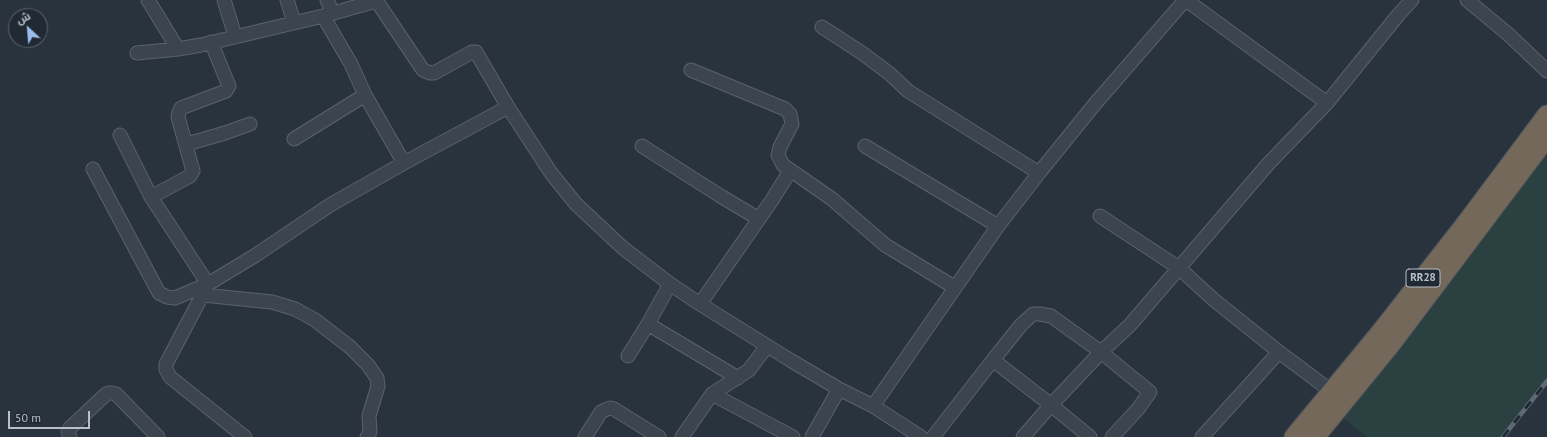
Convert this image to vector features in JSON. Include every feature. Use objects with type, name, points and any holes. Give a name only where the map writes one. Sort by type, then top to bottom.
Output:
[{"type":"highway","name":"RR28","points":[[1294,437],[1380,333],[1468,222],[1547,115]]},
{"type":"highway","name":"RR28","points":[[1316,437],[1391,344],[1547,137]]},
{"type":"street","points":[[148,0],[178,49]]},
{"type":"street","points":[[224,0],[235,36]]},
{"type":"street","points":[[287,0],[294,22]]},
{"type":"street","points":[[327,0],[328,14],[365,95],[404,163]]},
{"type":"street","points":[[137,53],[178,49],[211,42],[328,14],[376,0],[423,70],[434,73],[472,52],[476,52],[508,107],[550,173],[576,204],[623,248],[670,284],[700,304],[839,390],[873,406],[921,437]]},
{"type":"street","points":[[873,406],[954,287],[1038,173],[1186,0],[1327,103]]},
{"type":"street","points":[[1023,437],[1051,404],[1130,324],[1269,163],[1327,103],[1412,0]]},
{"type":"street","points":[[1467,0],[1508,34],[1547,71]]},
{"type":"street","points":[[822,27],[862,53],[890,74],[908,91],[1038,173]]},
{"type":"street","points":[[151,197],[192,174],[193,167],[178,117],[178,112],[181,108],[226,91],[229,86],[211,42]]},
{"type":"street","points":[[691,70],[785,109],[790,114],[792,124],[780,147],[778,155],[783,165],[832,199],[885,245],[954,287]]},
{"type":"street","points":[[294,139],[365,95]]},
{"type":"street","points":[[93,169],[159,293],[167,297],[175,298],[205,290],[330,205],[508,107]]},
{"type":"street","points":[[187,144],[250,124]]},
{"type":"street","points":[[120,134],[151,197],[205,290],[272,302],[294,309],[315,320],[350,347],[368,365],[377,378],[378,386],[369,416],[370,432],[368,437]]},
{"type":"street","points":[[642,146],[759,219]]},
{"type":"street","points":[[865,146],[998,226]]},
{"type":"street","points":[[700,304],[759,219],[790,171]]},
{"type":"street","points":[[1100,216],[1179,269],[1214,300],[1331,391]]},
{"type":"street","points":[[628,356],[670,284]]},
{"type":"street","points":[[205,290],[166,364],[167,374],[245,437]]},
{"type":"street","points":[[933,437],[1021,325],[1033,314],[1040,314],[1051,316],[1101,352],[1150,392],[1138,409],[1112,437]]},
{"type":"street","points":[[648,324],[738,378]]},
{"type":"street","points":[[682,437],[712,394],[749,370],[767,346]]},
{"type":"street","points":[[1202,437],[1279,352]]},
{"type":"street","points":[[993,360],[1051,404],[1090,437]]},
{"type":"street","points":[[812,437],[839,390]]},
{"type":"street","points":[[70,437],[68,432],[70,428],[108,393],[116,394],[158,437]]},
{"type":"street","points":[[712,394],[793,437]]},
{"type":"street","points":[[585,437],[601,412],[607,408],[610,408],[659,437]]},
{"type":"green space","points":[[1547,142],[1547,383],[1506,437],[1367,437],[1339,415]]},
{"type":"railway","points":[[1503,437],[1547,381]]}]
